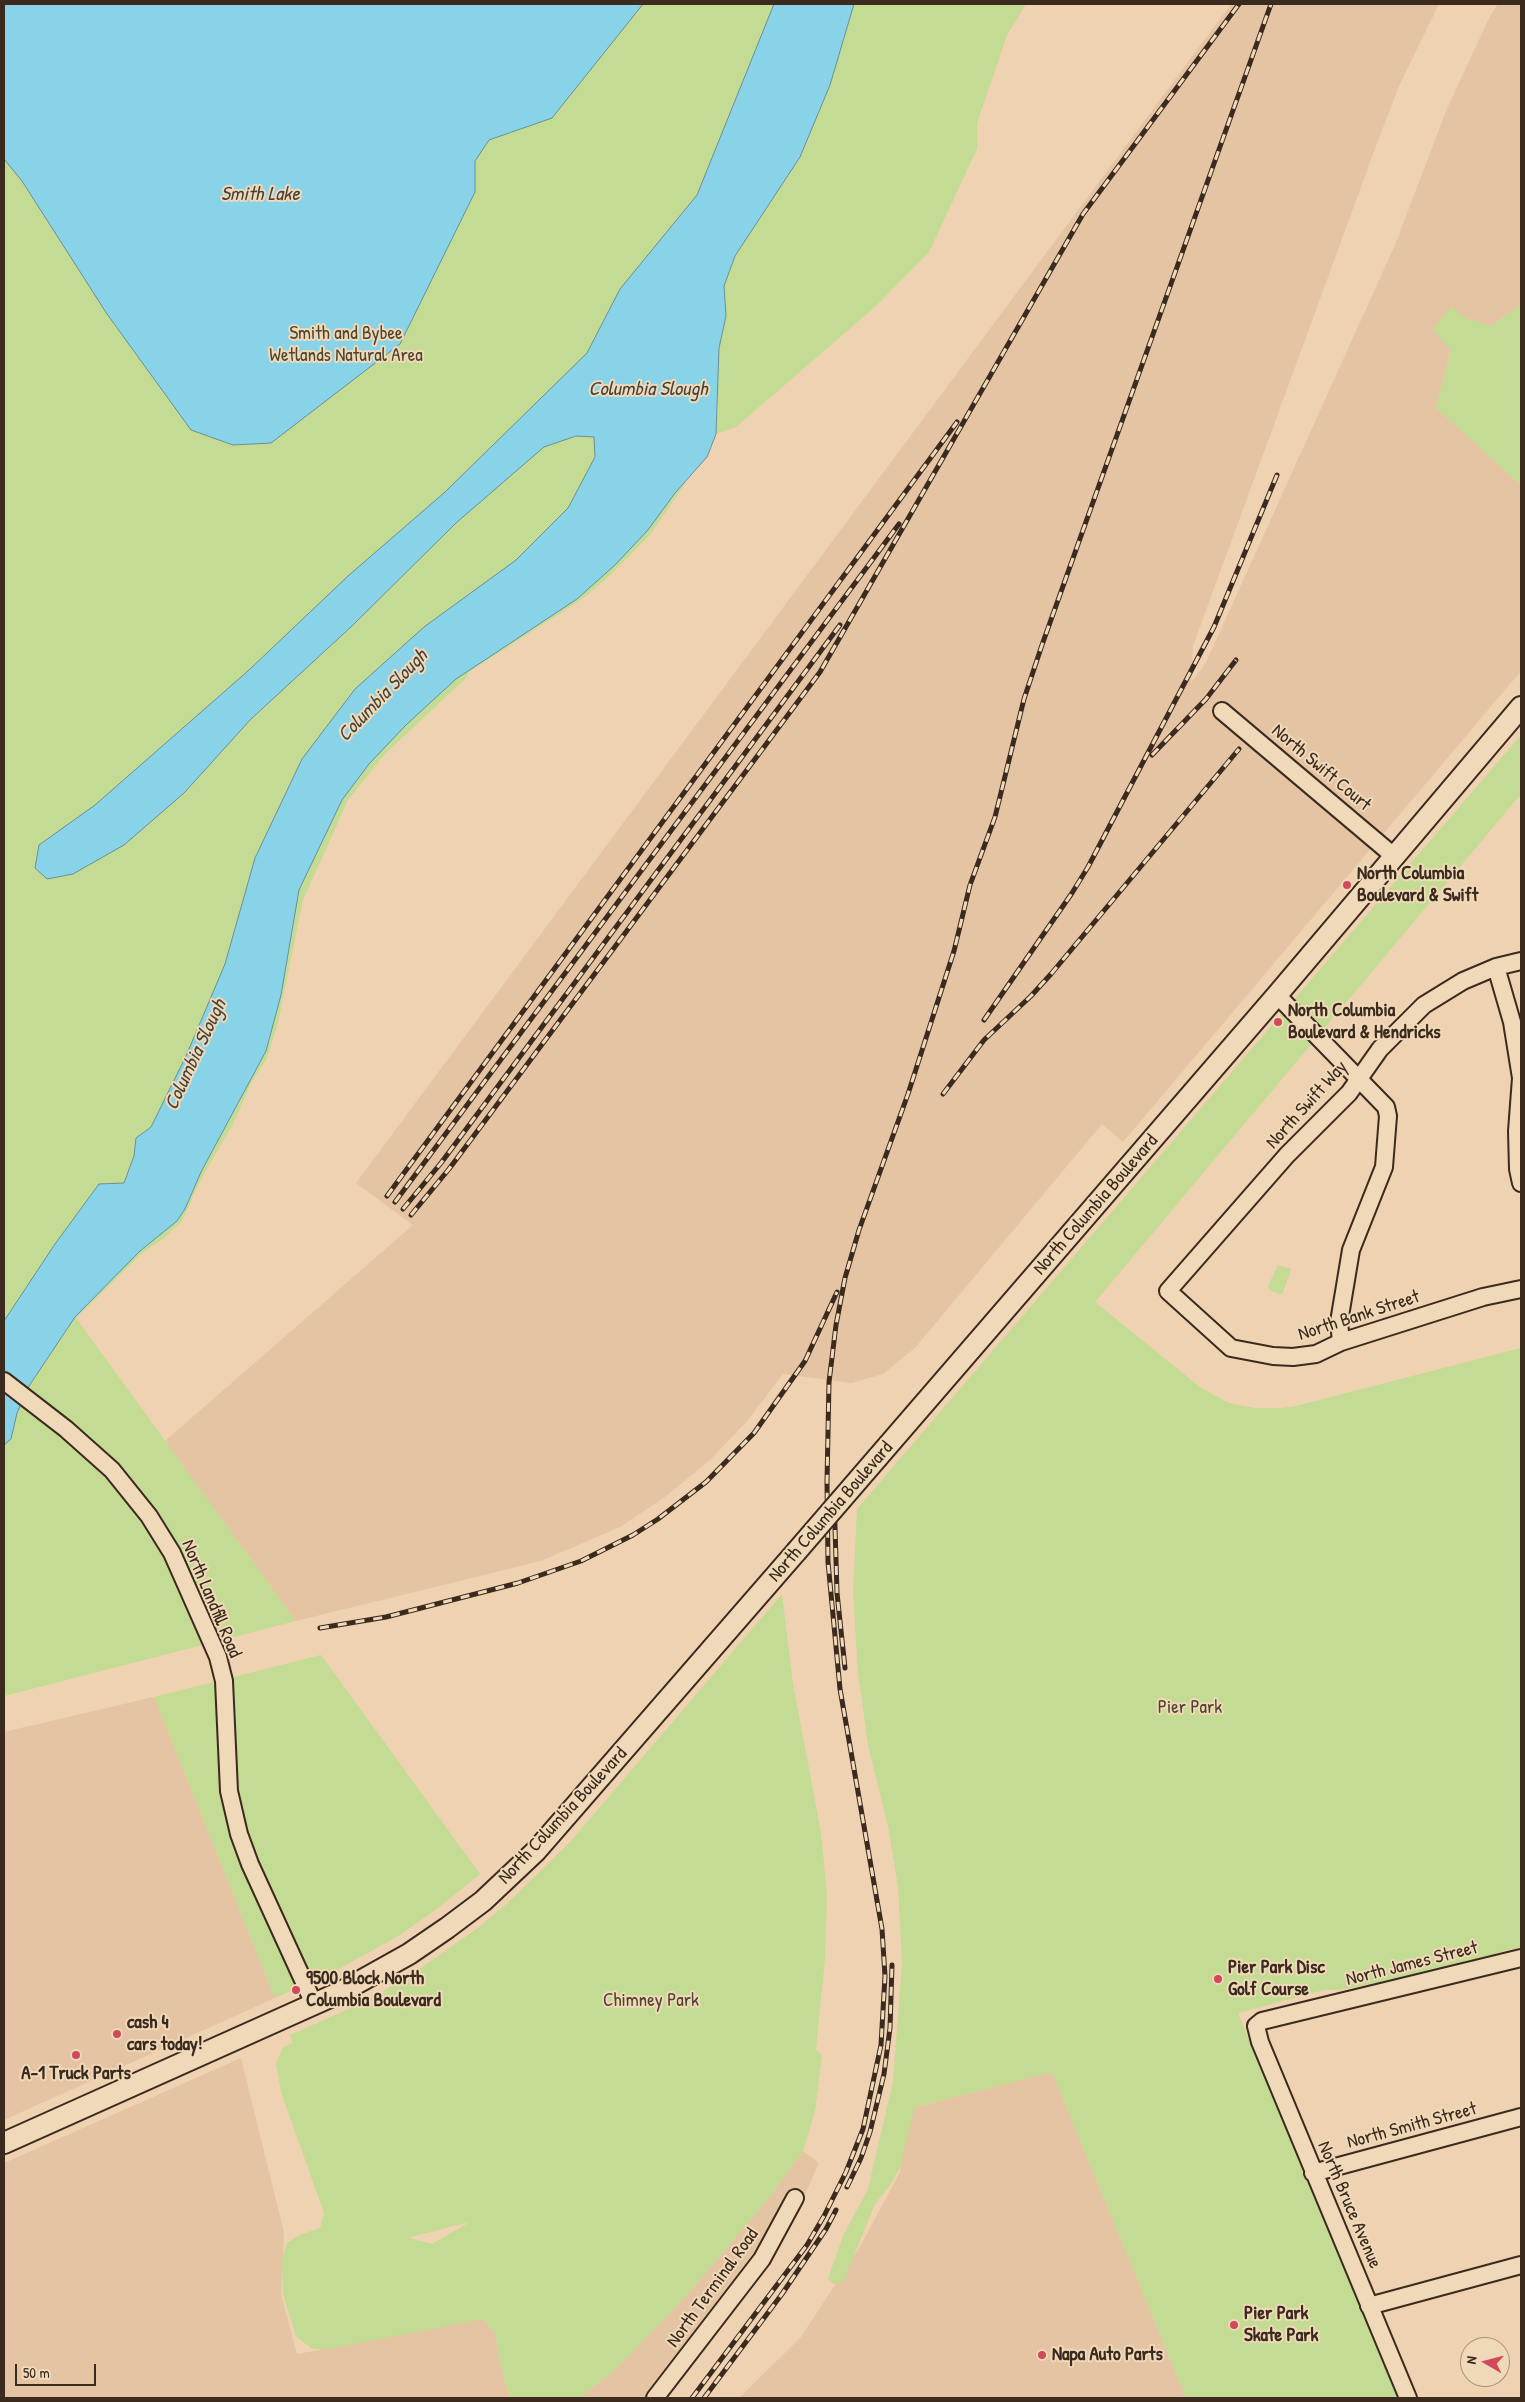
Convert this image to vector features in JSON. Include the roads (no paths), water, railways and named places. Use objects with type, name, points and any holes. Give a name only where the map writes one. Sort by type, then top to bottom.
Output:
[{"type":"main road","name":"North Columbia Boulevard","points":[[4,2143],[314,2004],[377,1973],[429,1941],[482,1901],[514,1873],[558,1827],[796,1552],[1277,995],[1521,707]]},
{"type":"street","name":"North Swift Court","points":[[1222,711],[1395,857]]},
{"type":"street","name":"North Swift Way","points":[[1168,1291],[1287,1156],[1349,1094],[1380,1049],[1424,1004],[1464,980],[1496,967],[1521,961]]},
{"type":"street","points":[[1496,967],[1512,1022],[1521,1078],[1517,1131],[1518,1169],[1521,1183]]},
{"type":"street","points":[[1277,995],[1382,1101],[1388,1116],[1382,1174],[1351,1250],[1339,1322],[1342,1342]]},
{"type":"street","name":"North Bank Street","points":[[1168,1291],[1226,1344],[1236,1350],[1274,1356],[1307,1356],[1342,1342],[1483,1297],[1521,1289]]},
{"type":"street","name":"North Landfill Road","points":[[4,1381],[66,1430],[112,1470],[149,1516],[172,1553],[218,1657],[224,1681],[229,1791],[240,1834],[250,1864],[314,2004]]},
{"type":"street","name":"North James Street","points":[[1256,2026],[1262,2021],[1521,1958]]},
{"type":"street","name":"North Bruce Avenue","points":[[1256,2026],[1260,2042],[1313,2173],[1408,2398]]},
{"type":"street","name":"North Smith Street","points":[[1313,2173],[1521,2118]]},
{"type":"street","name":"North Terminal Road","points":[[655,2398],[762,2260],[795,2198]]},
{"type":"street","points":[[1369,2306],[1521,2265]]},
{"type":"water","name":"Smith Lake","points":[[4,4],[643,4],[552,118],[489,140],[475,161],[475,192],[400,344],[271,443],[233,445],[191,430],[107,314],[22,181],[4,159]]},
{"type":"water","name":"Columbia Slough","points":[[774,4],[854,4],[830,85],[800,157],[735,256],[724,286],[726,316],[719,348],[716,434],[707,457],[675,493],[648,530],[615,565],[577,599],[456,679],[406,725],[369,764],[342,800],[299,890],[281,995],[266,1051],[201,1172],[185,1209],[177,1221],[140,1251],[75,1317],[29,1386],[17,1413],[11,1439],[4,1445],[4,1321],[55,1244],[99,1184],[124,1183],[134,1156],[136,1138],[151,1127],[186,1056],[225,964],[255,858],[302,759],[355,689],[424,627],[516,560],[568,508],[595,457],[594,437],[576,436],[544,447],[456,523],[352,626],[251,719],[184,793],[124,845],[73,874],[47,879],[35,868],[39,845],[95,805],[249,670],[348,576],[445,492],[587,353],[620,289],[697,195]]},
{"type":"railway","points":[[411,1215],[449,1169],[820,672],[1083,214],[1239,4]]},
{"type":"railway","points":[[692,2398],[807,2245],[824,2216],[846,2172],[863,2129],[881,2045],[885,1976],[882,1929],[840,1689],[828,1562],[829,1382],[836,1325],[845,1278],[859,1230],[908,1094],[954,951],[970,885],[995,817],[1024,699],[1042,645],[1271,4]]},
{"type":"railway","points":[[387,1196],[957,422]]},
{"type":"railway","points":[[984,1020],[1088,867],[1214,627],[1277,475]]},
{"type":"railway","points":[[395,1202],[899,524]]},
{"type":"railway","points":[[403,1209],[441,1163],[840,625]]},
{"type":"railway","points":[[1152,755],[1206,699],[1236,660]]},
{"type":"railway","points":[[943,1094],[984,1040],[1031,996],[1051,974],[1239,749]]},
{"type":"railway","points":[[320,1628],[386,1617],[518,1583],[581,1561],[633,1535],[658,1519],[706,1482],[754,1433],[805,1361],[837,1292]]},
{"type":"railway","points":[[834,1494],[837,1593],[845,1668]]},
{"type":"railway","points":[[847,2187],[861,2158],[870,2132],[884,2074],[890,2028],[892,1965]]},
{"type":"railway","points":[[704,2398],[782,2294],[826,2229],[836,2210]]},
{"type":"place","name":"North Columbia Boulevard & Swift","points":[[1347,885]]},
{"type":"place","name":"North Columbia Boulevard & Hendricks","points":[[1278,1022]]},
{"type":"place","name":"Pier Park Disc Golf Course","points":[[1218,1979]]},
{"type":"place","name":"9500 Block North Columbia Boulevard","points":[[296,1990]]},
{"type":"place","name":"cash 4 cars today!","points":[[117,2034]]},
{"type":"place","name":"A-1 Truck Parts","points":[[76,2055]]},
{"type":"place","name":"Pier Park Skate Park","points":[[1234,2325]]},
{"type":"place","name":"Napa Auto Parts","points":[[1042,2355]]},
{"type":"park label","name":"Smith and Bybee Wetlands Natural Area","points":[[346,345]]},
{"type":"park label","name":"Pier Park","points":[[1190,1708]]},
{"type":"park label","name":"Chimney Park","points":[[651,2001]]}]
